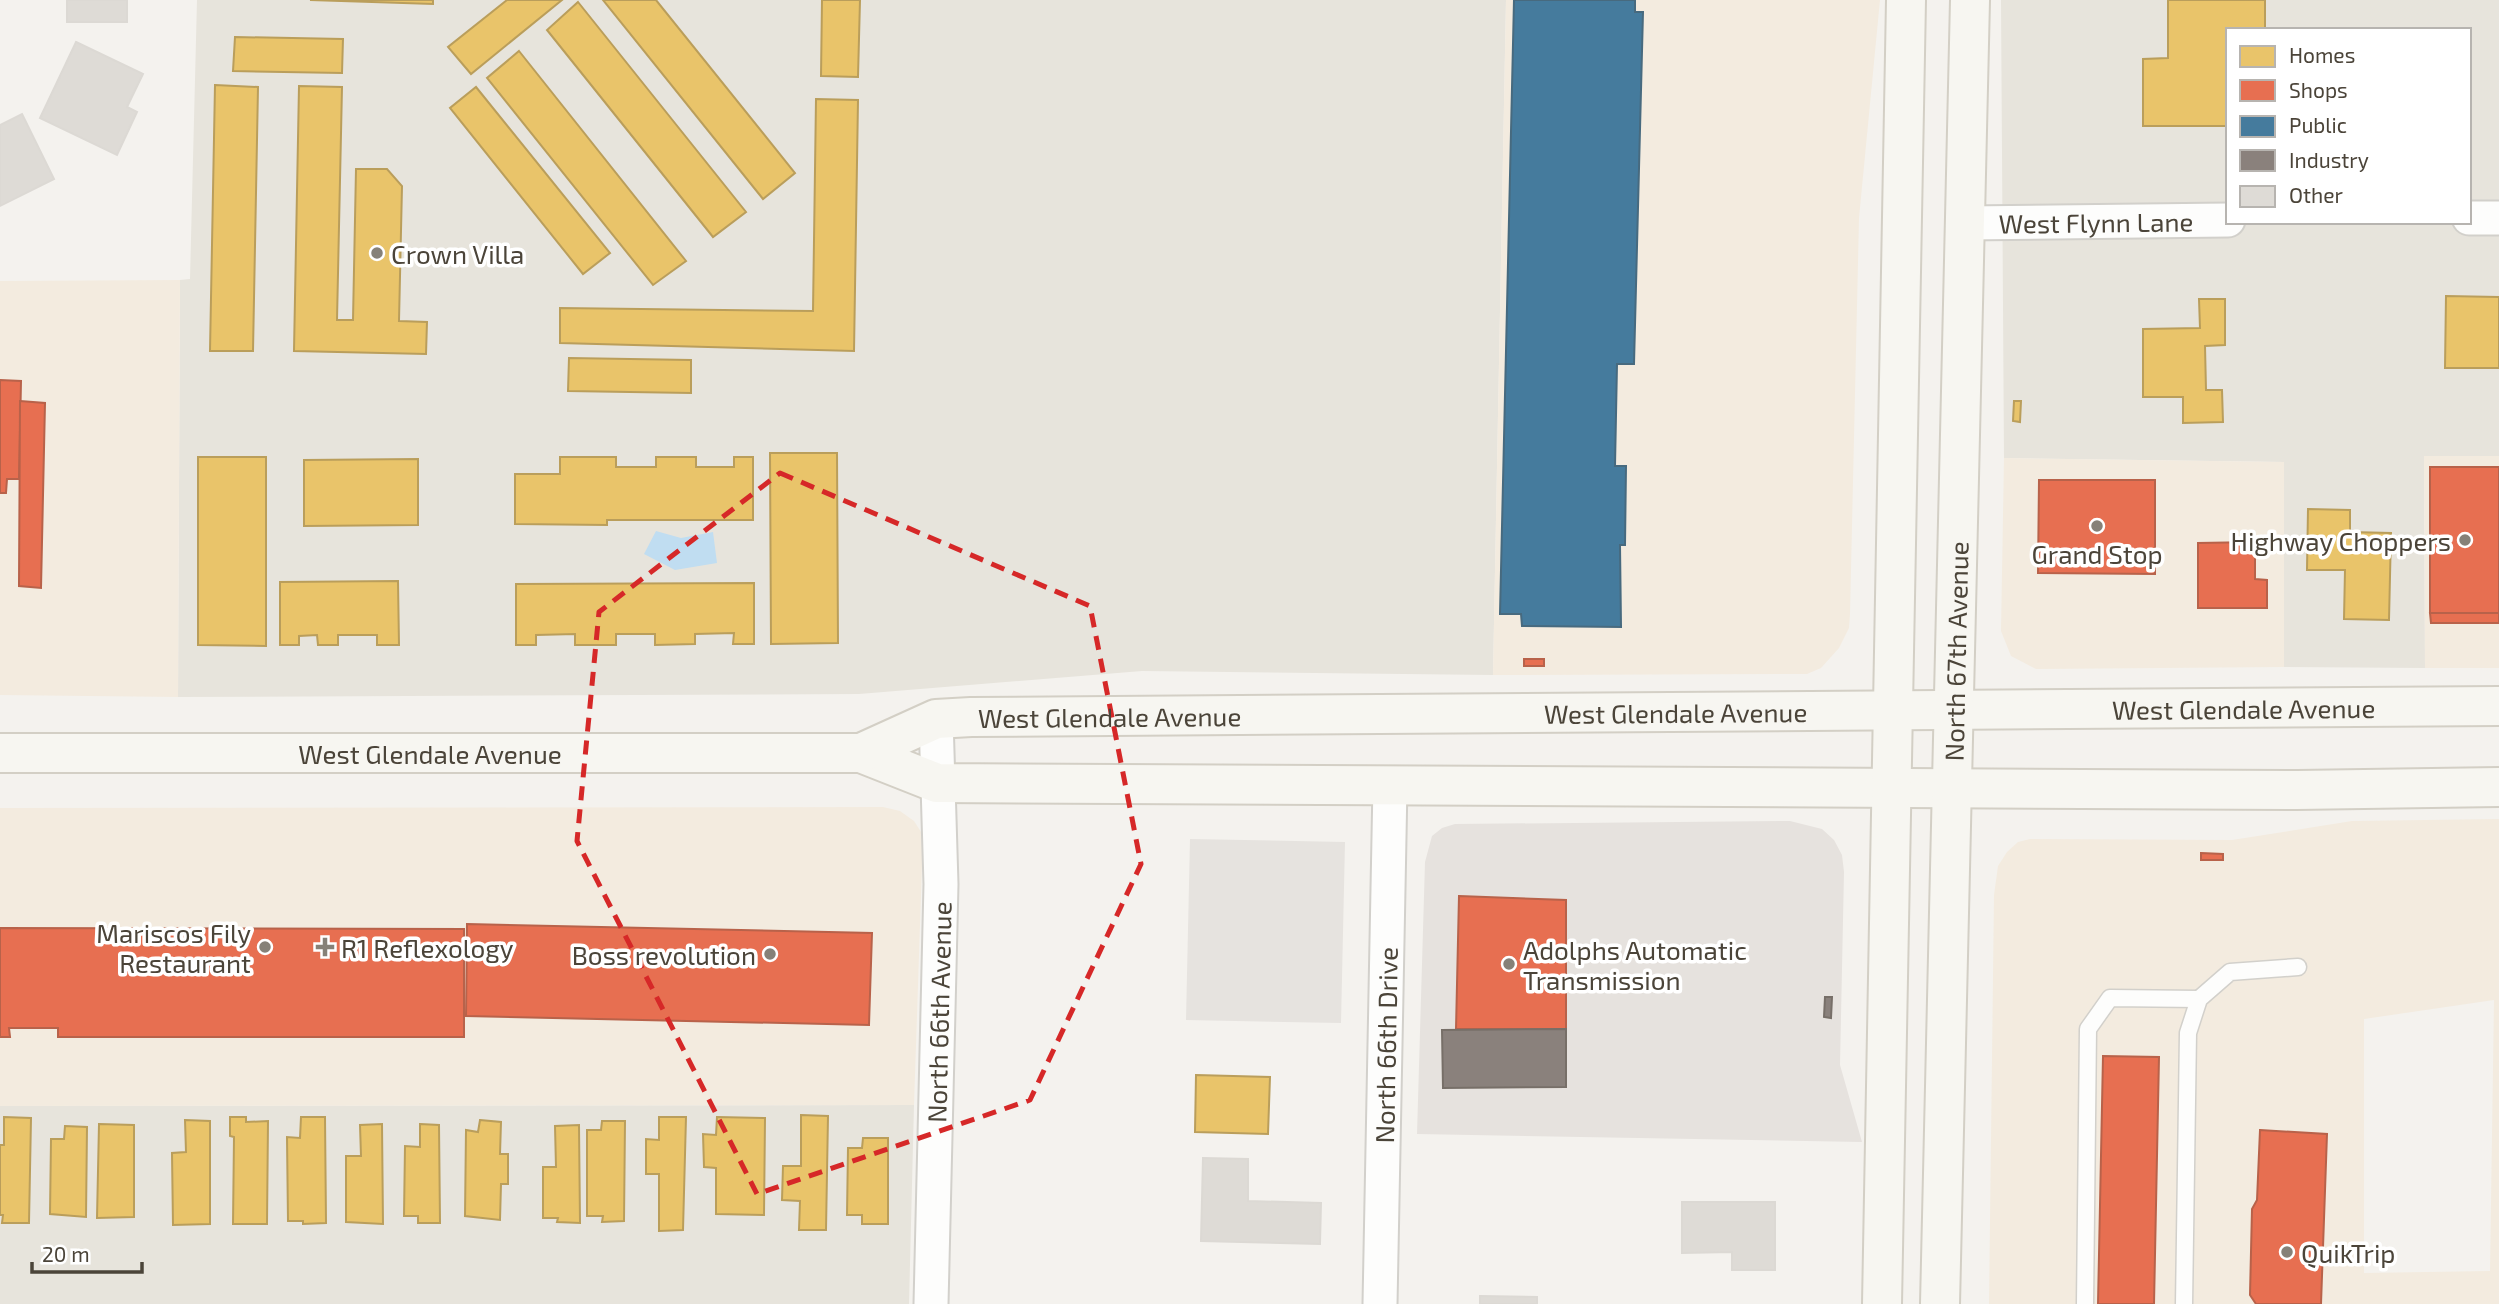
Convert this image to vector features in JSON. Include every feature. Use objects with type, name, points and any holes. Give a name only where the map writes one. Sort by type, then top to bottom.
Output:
[{"type":"main road","points":[[1882,1304],[1906,0]]},
{"type":"main road","name":"North 67th Avenue","points":[[1940,1304],[1970,0]]},
{"type":"main road","name":"West Glendale Avenue","points":[[861,753],[936,719],[1123,714],[2499,706]]},
{"type":"main road","name":"West Glendale Avenue","points":[[0,753],[861,753],[937,783],[1892,788],[2499,787]]},
{"type":"street","points":[[2471,218],[2499,218]]},
{"type":"street","name":"West Flynn Lane","points":[[1965,223],[2226,220]]},
{"type":"street","name":"North 66th Avenue","points":[[931,1304],[941,884],[936,719]]},
{"type":"street","name":"North 66th Drive","points":[[1380,1304],[1390,785]]},
{"type":"lane","points":[[2184,1304],[2188,1033],[2199,999],[2230,972],[2298,967]]},
{"type":"lane","points":[[2085,1304],[2088,1029],[2110,998],[2199,999]]},
{"type":"highlighted area","points":[[780,473],[1090,606],[1141,864],[1030,1100],[757,1194],[577,841],[599,612]]},
{"type":"shaded area","points":[[197,0],[1506,0],[1493,675],[1142,671],[859,694],[178,697],[180,280],[190,279]]},
{"type":"shaded area","points":[[1506,0],[1880,0],[1859,218],[1849,628],[1839,648],[1821,668],[1807,674],[1493,675]]},
{"type":"shaded area","points":[[2001,0],[2499,0],[2499,456],[2424,457],[2425,668],[2284,667],[2284,462],[2004,458]]},
{"type":"shaded area","points":[[180,280],[178,697],[0,695],[0,281]]},
{"type":"shaded area","name":"Highway Choppers","points":[[2424,456],[2499,456],[2499,668],[2425,668]]},
{"type":"shaded area","points":[[2004,458],[2284,462],[2284,667],[2036,669],[2011,656],[2001,631]]},
{"type":"shaded area","points":[[883,807],[900,811],[914,821],[923,835],[914,1105],[0,1106],[0,808]]},
{"type":"shaded area","points":[[2499,819],[2499,1304],[1989,1304],[1994,895],[1998,866],[2007,852],[2018,842],[2030,839],[2232,840],[2352,821]],"holes":[[[2494,1000],[2490,1271],[2364,1273],[2364,1019]]]},
{"type":"shaded area","points":[[1790,821],[1822,829],[1834,840],[1842,855],[1844,872],[1840,1065],[1862,1142],[1417,1134],[1425,862],[1432,836],[1442,828],[1455,824]]},
{"type":"shaded area","points":[[1190,839],[1345,842],[1341,1023],[1186,1020]]},
{"type":"shaded area","points":[[914,1105],[909,1304],[0,1304],[0,1106]]},
{"type":"water","points":[[656,531],[681,538],[713,532],[717,563],[675,570],[644,554]]},
{"type":"building: Homes","points":[[310,0],[433,0],[433,4]]},
{"type":"building: Homes","points":[[507,0],[562,0],[471,74],[448,47]]},
{"type":"building: Homes","points":[[603,0],[656,0],[795,173],[763,199]]},
{"type":"building: Homes","points":[[822,0],[860,0],[858,77],[821,76]]},
{"type":"building: Homes","points":[[2168,0],[2265,0],[2265,28],[2226,28],[2226,126],[2143,126],[2143,59],[2168,58]]},
{"type":"building: Homes","points":[[578,2],[746,212],[713,237],[547,30]]},
{"type":"building: Homes","points":[[235,37],[343,39],[342,73],[233,71]]},
{"type":"building: Homes","name":"Crown Villa","points":[[519,51],[686,261],[653,285],[487,78]]},
{"type":"building: Homes","points":[[215,85],[258,87],[253,351],[210,351]]},
{"type":"building: Homes","name":"Crown Villa","points":[[299,86],[342,87],[337,320],[353,320],[356,169],[387,169],[402,186],[399,321],[427,322],[426,354],[294,351]]},
{"type":"building: Homes","points":[[476,87],[610,253],[583,274],[450,108]]},
{"type":"building: Homes","name":"Crown Villa","points":[[816,99],[858,100],[854,351],[560,343],[560,308],[813,311]]},
{"type":"building: Homes","points":[[2446,296],[2499,297],[2499,368],[2445,368]]},
{"type":"building: Homes","points":[[2199,299],[2225,299],[2225,345],[2205,346],[2206,390],[2222,390],[2223,422],[2183,423],[2183,397],[2143,397],[2143,329],[2200,328]]},
{"type":"building: Homes","points":[[569,358],[691,360],[691,393],[568,391]]},
{"type":"building: Homes","points":[[2014,401],[2021,401],[2020,422],[2013,421]]},
{"type":"building: Homes","points":[[770,453],[837,453],[838,643],[771,644]]},
{"type":"building: Homes","points":[[198,457],[266,457],[266,646],[198,645]]},
{"type":"building: Homes","points":[[560,457],[616,457],[616,467],[656,467],[656,457],[696,457],[696,467],[734,467],[734,457],[753,457],[753,520],[607,520],[607,525],[515,524],[515,474],[560,474]]},
{"type":"building: Homes","points":[[418,459],[418,525],[304,526],[304,460]]},
{"type":"building: Homes","points":[[2308,509],[2350,510],[2350,532],[2391,533],[2389,620],[2344,619],[2345,570],[2307,570]]},
{"type":"building: Homes","points":[[398,581],[399,645],[377,645],[377,635],[338,635],[338,645],[318,645],[317,635],[299,636],[299,645],[280,645],[280,582]]},
{"type":"building: Homes","points":[[754,583],[754,644],[733,644],[734,633],[695,634],[695,644],[655,645],[655,634],[616,634],[616,645],[575,645],[575,634],[536,635],[536,645],[516,645],[516,584]]},
{"type":"building: Homes","points":[[1196,1075],[1270,1077],[1268,1134],[1195,1132]]},
{"type":"building: Homes","points":[[801,1115],[828,1116],[826,1230],[799,1230],[800,1201],[782,1200],[783,1166],[801,1166]]},
{"type":"building: Homes","points":[[4,1117],[31,1118],[29,1223],[2,1223],[3,1215],[0,1215],[0,1145],[4,1145]]},
{"type":"building: Homes","points":[[230,1117],[246,1117],[246,1122],[268,1121],[267,1224],[233,1224],[234,1137],[230,1136]]},
{"type":"building: Homes","points":[[301,1117],[325,1117],[326,1223],[303,1224],[303,1221],[288,1221],[287,1137],[300,1138]]},
{"type":"building: Homes","points":[[659,1117],[686,1117],[683,1230],[659,1231],[659,1174],[646,1174],[646,1139],[659,1140]]},
{"type":"building: Homes","points":[[717,1117],[765,1118],[764,1215],[716,1214],[716,1168],[704,1167],[703,1134],[716,1135]]},
{"type":"building: Homes","points":[[185,1120],[210,1121],[210,1224],[173,1225],[172,1153],[186,1152]]},
{"type":"building: Homes","points":[[480,1120],[501,1122],[500,1154],[508,1154],[508,1184],[501,1184],[500,1220],[465,1216],[466,1130],[478,1132]]},
{"type":"building: Homes","points":[[602,1121],[625,1121],[624,1221],[602,1222],[603,1216],[587,1216],[587,1130],[601,1130]]},
{"type":"building: Homes","points":[[99,1124],[134,1125],[134,1217],[97,1218]]},
{"type":"building: Homes","points":[[382,1124],[383,1224],[346,1222],[346,1156],[361,1156],[360,1125]]},
{"type":"building: Homes","points":[[420,1124],[439,1125],[440,1223],[418,1223],[418,1216],[404,1216],[405,1146],[420,1147]]},
{"type":"building: Homes","points":[[579,1125],[580,1223],[543,1218],[543,1167],[556,1167],[555,1126]]},
{"type":"building: Homes","points":[[65,1126],[87,1127],[86,1217],[50,1214],[51,1139],[64,1139]]},
{"type":"building: Homes","points":[[863,1138],[888,1138],[888,1224],[862,1224],[862,1215],[847,1215],[848,1148],[862,1148]]},
{"type":"building: Shops","points":[[0,380],[21,381],[19,479],[7,479],[6,493],[0,493]]},
{"type":"building: Shops","points":[[20,401],[45,403],[41,588],[19,586]]},
{"type":"building: Shops","name":"Highway Choppers","points":[[2430,467],[2499,467],[2499,613],[2430,613]]},
{"type":"building: Shops","name":"Grand Stop","points":[[2039,480],[2155,480],[2155,574],[2038,573]]},
{"type":"building: Shops","points":[[2255,542],[2255,579],[2267,580],[2267,608],[2198,608],[2198,543]]},
{"type":"building: Shops","points":[[2430,613],[2499,613],[2499,623],[2431,623]]},
{"type":"building: Shops","points":[[1524,659],[1544,659],[1544,666],[1524,666]]},
{"type":"building: Shops","points":[[2201,853],[2223,854],[2223,860],[2201,860]]},
{"type":"building: Shops","points":[[1459,896],[1566,900],[1566,1029],[1456,1029]]},
{"type":"building: Shops","points":[[467,924],[872,933],[869,1025],[466,1016]]},
{"type":"building: Shops","points":[[0,928],[464,929],[464,1037],[58,1037],[58,1028],[9,1028],[10,1037],[0,1037]]},
{"type":"building: Shops","points":[[2103,1056],[2159,1057],[2154,1304],[2098,1304]]},
{"type":"building: Shops","name":"QuikTrip","points":[[2260,1130],[2327,1134],[2321,1304],[2256,1304],[2250,1295],[2252,1209],[2257,1200]]},
{"type":"building: Public","points":[[1514,0],[1635,0],[1635,12],[1643,12],[1634,364],[1617,364],[1615,466],[1626,466],[1625,545],[1620,545],[1621,627],[1522,626],[1521,614],[1500,614]]},
{"type":"building: Industry","points":[[1825,997],[1832,997],[1831,1018],[1824,1017]]},
{"type":"building: Industry","points":[[1566,1029],[1566,1087],[1443,1088],[1442,1030]]},
{"type":"building: Other","points":[[67,0],[127,0],[127,22],[67,22]]},
{"type":"building: Other","points":[[76,42],[143,74],[127,107],[137,112],[117,155],[40,118]]},
{"type":"building: Other","points":[[22,114],[54,179],[0,206],[0,125]]},
{"type":"building: Other","points":[[1203,1158],[1248,1159],[1248,1201],[1321,1203],[1320,1244],[1201,1241]]},
{"type":"building: Other","points":[[1682,1202],[1775,1202],[1775,1270],[1732,1270],[1732,1252],[1682,1253]]},
{"type":"building: Other","points":[[1480,1296],[1537,1297],[1537,1304],[1480,1304]]},
{"type":"place","name":"Crown Villa","points":[[377,253]]},
{"type":"place","name":"Grand Stop","points":[[2097,526]]},
{"type":"place","name":"Highway Choppers","points":[[2465,540]]},
{"type":"place","name":"Mariscos Fily Restaurant","points":[[265,947]]},
{"type":"place","name":"R1 Reflexology","points":[[325,947]]},
{"type":"place","name":"Boss revolution","points":[[770,954]]},
{"type":"place","name":"Adolphs Automatic Transmission","points":[[1509,964]]},
{"type":"place","name":"QuikTrip","points":[[2287,1252]]}]
